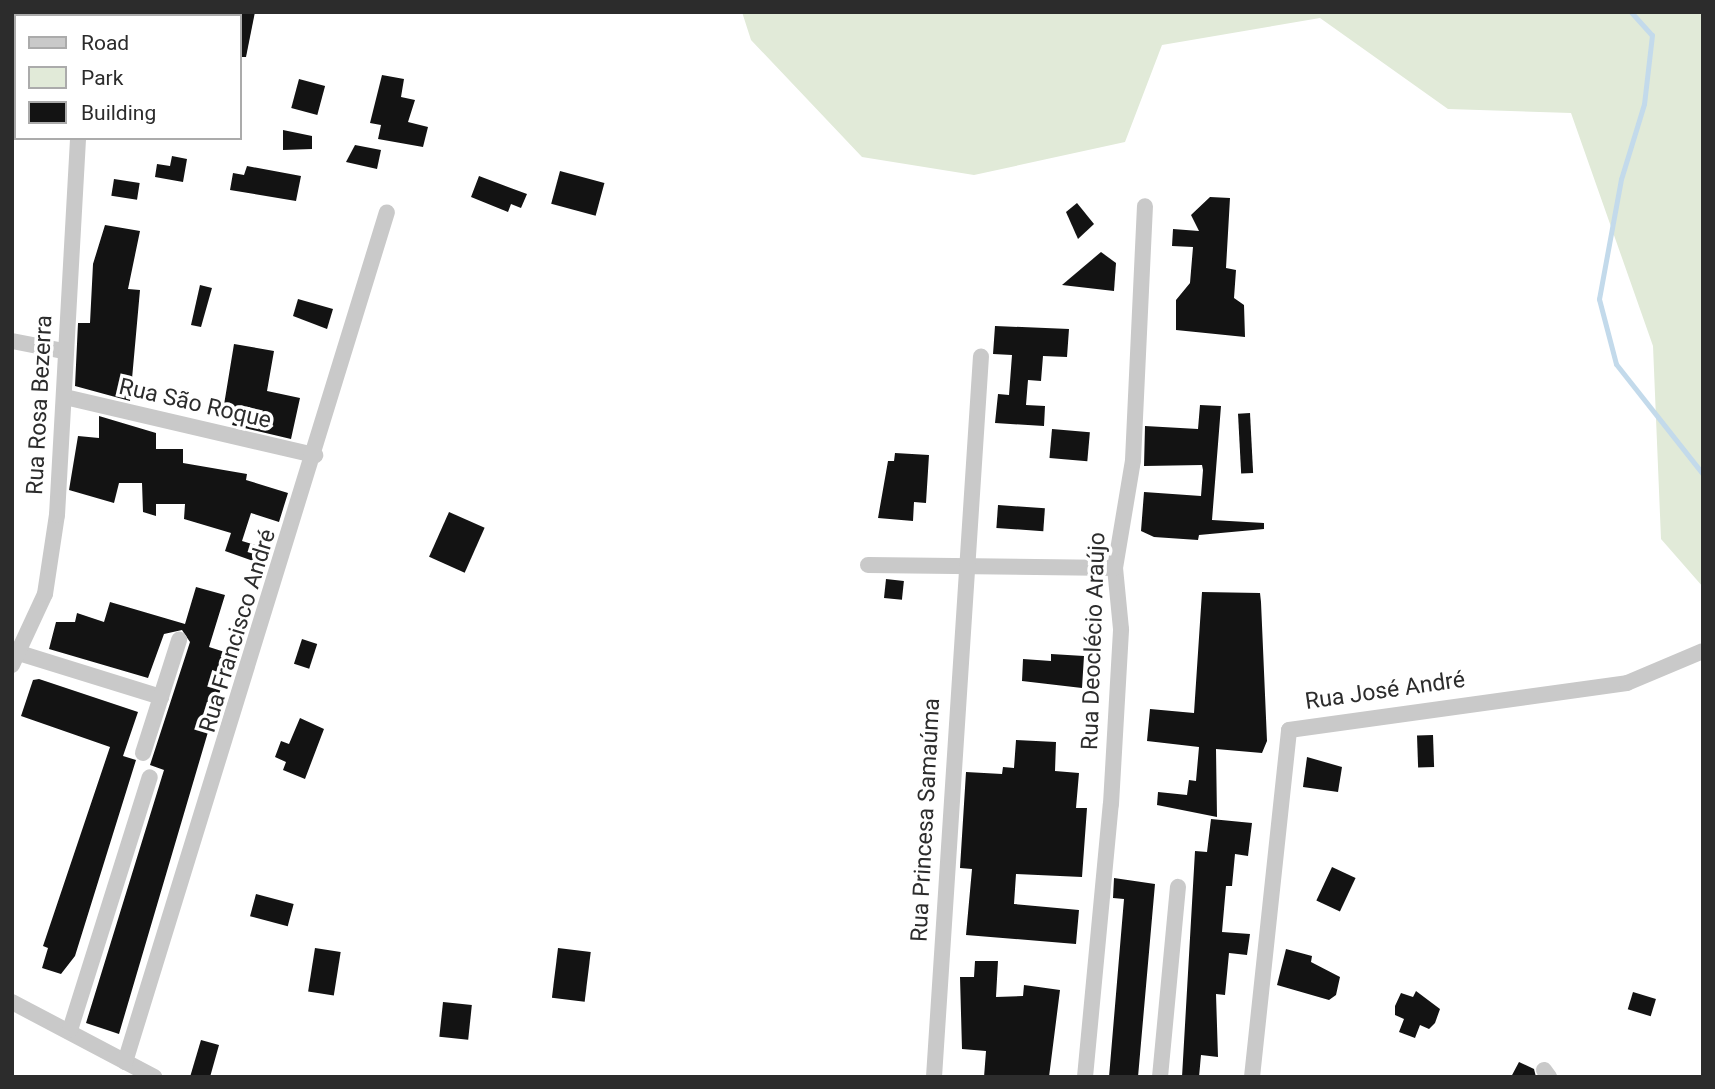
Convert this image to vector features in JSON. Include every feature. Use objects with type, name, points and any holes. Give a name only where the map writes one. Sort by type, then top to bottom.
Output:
[{"type":"street","name":"Rua Rosa Bezerra","points":[[16,659],[45,594],[65,397],[64,351],[78,140]]},
{"type":"street","name":"Rua Deoclécio Araújo","points":[[1084,1077],[1111,804],[1121,629],[1115,568],[1133,460],[1145,206]]},
{"type":"street","name":"Rua Francisco André","points":[[125,1062],[315,455],[387,212]]},
{"type":"street","points":[[12,341],[64,351]]},
{"type":"street","name":"Rua Princesa Samaúma","points":[[934,1077],[963,565],[981,357]]},
{"type":"street","name":"Rua São Roque","points":[[65,397],[315,455]]},
{"type":"street","points":[[868,565],[1115,568]]},
{"type":"street","points":[[143,753],[179,640]]},
{"type":"street","name":"Rua José André","points":[[1252,1077],[1289,730],[1627,683],[1703,651]]},
{"type":"street","points":[[16,659],[161,697]]},
{"type":"street","points":[[69,1030],[150,777]]},
{"type":"street","points":[[1160,1077],[1178,887]]},
{"type":"street","points":[[12,1002],[155,1077]]},
{"type":"green space","points":[[742,12],[1703,12],[1703,587],[1661,539],[1653,346],[1571,113],[1448,109],[1320,18],[1162,45],[1125,142],[974,175],[862,157],[751,40]]},
{"type":"building","points":[[255,12],[246,57],[242,57],[240,14]]},
{"type":"building","points":[[382,75],[404,79],[401,97],[415,100],[408,122],[428,127],[423,147],[378,139],[381,125],[370,123]]},
{"type":"building","points":[[299,79],[325,86],[317,115],[291,108]]},
{"type":"building","points":[[283,130],[312,136],[312,149],[283,150]]},
{"type":"building","points":[[355,145],[381,150],[377,169],[346,162]]},
{"type":"building","points":[[172,156],[187,159],[183,182],[155,177],[157,164],[170,166]]},
{"type":"building","points":[[247,166],[301,176],[296,201],[230,190],[233,173],[244,175]]},
{"type":"building","points":[[560,171],[604,183],[596,216],[551,204]]},
{"type":"building","points":[[479,176],[527,194],[521,208],[511,204],[508,212],[471,197]]},
{"type":"building","points":[[114,179],[140,183],[137,200],[111,196]]},
{"type":"building","points":[[1210,197],[1230,198],[1226,268],[1236,270],[1234,298],[1244,305],[1245,337],[1176,330],[1176,300],[1190,283],[1193,247],[1172,246],[1173,229],[1199,231],[1191,215]]},
{"type":"building","points":[[1077,203],[1094,224],[1078,239],[1066,212]]},
{"type":"building","points":[[105,225],[140,231],[128,289],[140,290],[130,401],[75,386],[78,323],[90,323],[93,264]]},
{"type":"building","points":[[1101,252],[1116,263],[1114,291],[1062,285]]},
{"type":"building","points":[[200,285],[212,288],[201,327],[191,325]]},
{"type":"building","points":[[298,299],[333,309],[327,329],[293,316]]},
{"type":"building","points":[[995,326],[1069,329],[1067,357],[1043,356],[1041,381],[1028,380],[1026,405],[1045,406],[1044,426],[995,423],[998,394],[1009,395],[1012,355],[993,354]]},
{"type":"building","points":[[234,344],[274,351],[267,391],[300,398],[291,439],[232,425],[234,419],[222,417]]},
{"type":"building","points":[[1200,405],[1221,406],[1212,520],[1264,523],[1264,529],[1199,535],[1198,540],[1154,537],[1141,531],[1144,492],[1201,496],[1203,470],[1202,465],[1144,466],[1145,426],[1198,429]]},
{"type":"building","points":[[1250,413],[1253,473],[1241,474],[1238,414]]},
{"type":"building","points":[[99,416],[156,433],[156,449],[183,449],[183,463],[247,474],[246,480],[288,493],[279,522],[251,513],[242,541],[272,550],[267,566],[225,551],[231,533],[184,519],[185,504],[156,504],[156,516],[143,512],[142,483],[119,483],[114,503],[69,490],[78,436],[99,438]]},
{"type":"building","points":[[1052,429],[1090,432],[1087,461],[1049,458]]},
{"type":"building","points":[[895,453],[929,455],[926,503],[914,502],[913,521],[878,518],[888,461],[894,461]]},
{"type":"building","points":[[998,505],[1045,508],[1043,531],[996,528]]},
{"type":"building","points":[[449,512],[485,528],[465,573],[429,557]]},
{"type":"building","points":[[886,579],[904,581],[902,600],[884,598]]},
{"type":"building","points":[[196,587],[225,595],[209,647],[231,654],[119,1034],[86,1023],[164,770],[150,765],[190,642],[182,630],[164,634],[148,678],[49,649],[56,622],[75,622],[77,613],[104,622],[110,602],[185,624]]},
{"type":"building","points":[[1202,592],[1260,593],[1261,602],[1267,741],[1262,753],[1216,749],[1217,817],[1157,805],[1158,792],[1187,795],[1189,780],[1196,781],[1199,747],[1147,741],[1150,709],[1194,713]]},
{"type":"building","points":[[302,639],[317,644],[309,669],[294,664]]},
{"type":"building","points":[[1051,654],[1084,656],[1082,688],[1022,681],[1023,659],[1051,661]]},
{"type":"building","points":[[39,679],[138,712],[123,756],[136,760],[75,956],[61,974],[42,968],[48,948],[43,946],[110,747],[21,716],[33,680]]},
{"type":"building","points":[[300,718],[324,729],[305,779],[283,770],[286,762],[275,757],[281,741],[289,744]]},
{"type":"building","points":[[1433,735],[1434,767],[1418,768],[1417,736]]},
{"type":"building","points":[[1016,740],[1056,742],[1055,771],[1079,773],[1076,808],[1087,808],[1082,877],[1016,874],[1014,904],[1079,910],[1076,944],[966,935],[972,869],[960,868],[966,772],[1002,774],[1003,767],[1014,768]]},
{"type":"building","points":[[1307,757],[1342,767],[1338,792],[1303,787]]},
{"type":"building","points":[[1211,819],[1252,823],[1248,856],[1235,854],[1232,886],[1226,886],[1222,932],[1250,934],[1247,955],[1229,953],[1225,995],[1216,994],[1218,1057],[1201,1055],[1199,1077],[1182,1077],[1195,851],[1207,852]]},
{"type":"building","points":[[1332,867],[1356,878],[1340,912],[1316,901]]},
{"type":"building","points":[[1114,878],[1155,884],[1138,1077],[1109,1077],[1124,899],[1113,898]]},
{"type":"building","points":[[256,894],[294,904],[288,926],[250,916]]},
{"type":"building","points":[[315,948],[341,952],[334,996],[308,991]]},
{"type":"building","points":[[558,948],[591,952],[585,1002],[552,998]]},
{"type":"building","points":[[1286,949],[1312,956],[1311,962],[1340,977],[1336,995],[1329,1000],[1277,985]]},
{"type":"building","points":[[975,961],[998,961],[996,997],[1023,996],[1024,985],[1060,990],[1049,1077],[984,1077],[986,1051],[962,1049],[960,977],[974,977]]},
{"type":"building","points":[[1416,991],[1440,1009],[1435,1023],[1429,1029],[1420,1025],[1415,1038],[1399,1032],[1404,1019],[1395,1015],[1395,1006],[1401,993],[1413,997]]},
{"type":"building","points":[[1633,992],[1656,999],[1651,1016],[1628,1009]]},
{"type":"building","points":[[443,1002],[472,1005],[468,1040],[439,1037]]},
{"type":"building","points":[[201,1040],[219,1045],[210,1077],[190,1077]]},
{"type":"building","points":[[1519,1062],[1534,1069],[1536,1077],[1511,1077]]},
{"type":"waterway","points":[[1631,12],[1652,35],[1644,104],[1621,179],[1599,299],[1616,364],[1703,474]]}]
